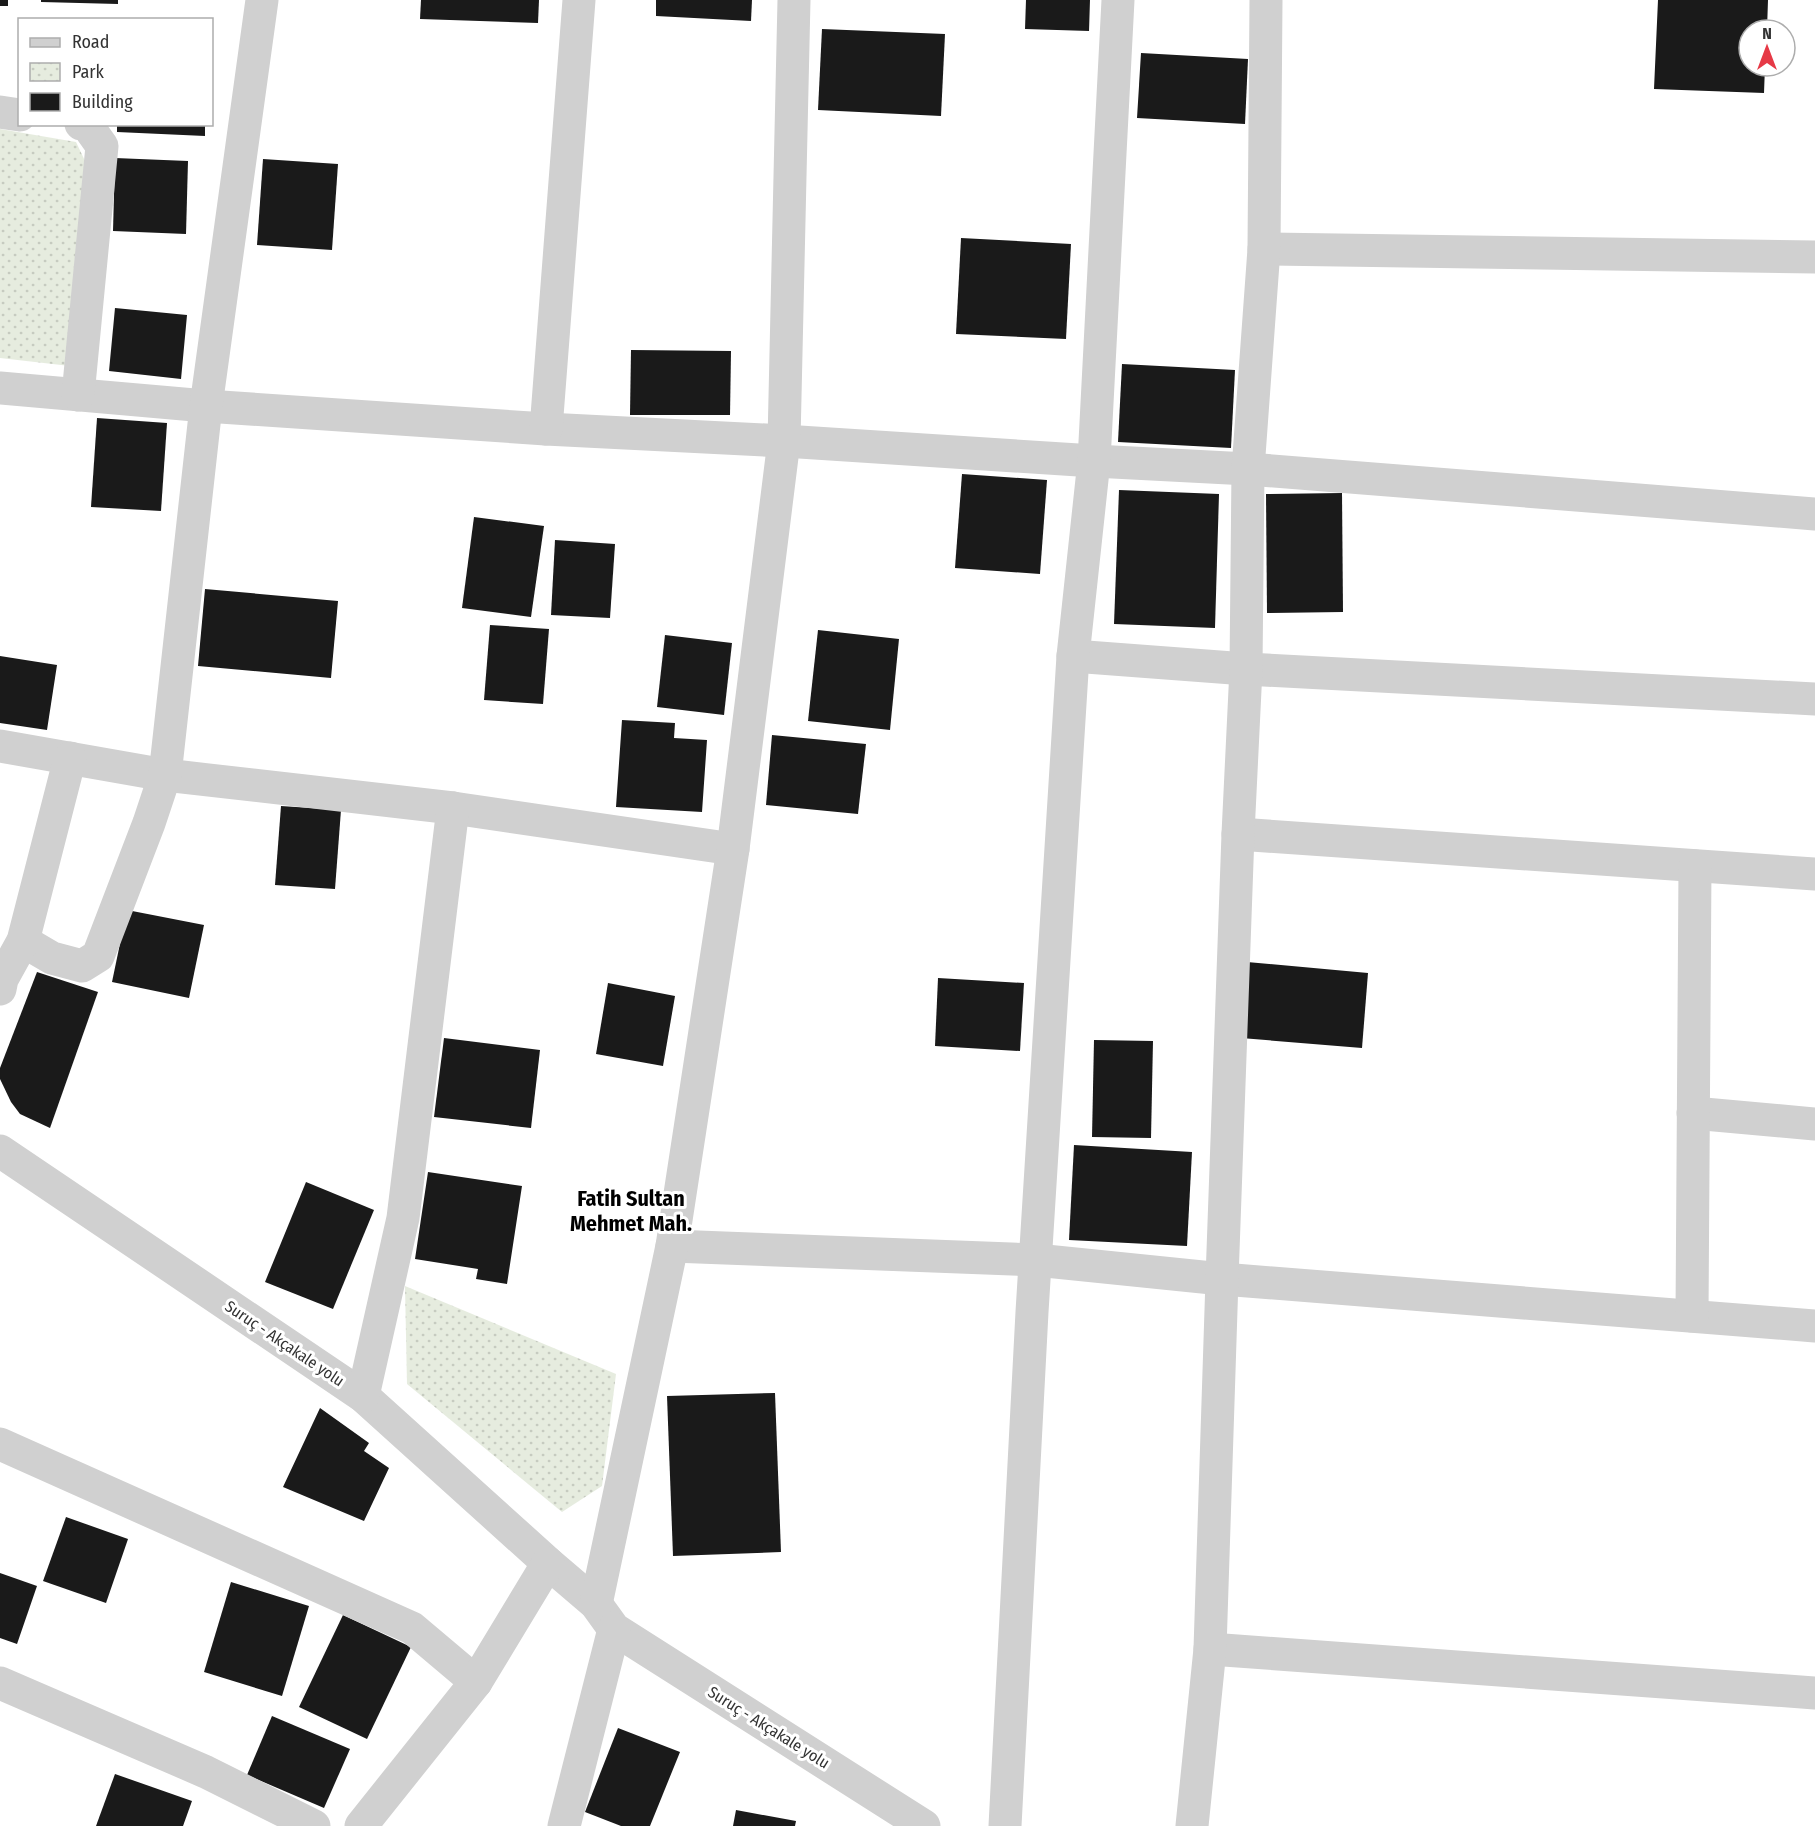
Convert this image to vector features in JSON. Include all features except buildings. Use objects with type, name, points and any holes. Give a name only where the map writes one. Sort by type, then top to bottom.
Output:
[{"type":"street","points":[[23,942],[52,958],[82,966],[98,956],[165,775],[206,406],[262,0]]},
{"type":"street","points":[[546,429],[579,0]]},
{"type":"street","points":[[564,1826],[605,1616],[672,1246],[733,849],[784,441],[794,0]]},
{"type":"street","points":[[1005,1826],[1036,1260],[1073,656],[1094,461],[1118,0]]},
{"type":"street","points":[[1192,1826],[1210,1649],[1238,834],[1246,669],[1248,470],[1264,249],[1266,0]]},
{"type":"street","points":[[0,112],[18,115]]},
{"type":"street","points":[[78,395],[102,146],[88,126]]},
{"type":"street","points":[[1264,249],[1815,257]]},
{"type":"street","points":[[0,388],[206,406],[546,429],[784,441],[1248,470],[1815,514]]},
{"type":"street","points":[[1073,656],[1246,669],[1815,699]]},
{"type":"street","points":[[0,746],[165,775],[453,808],[733,849]]},
{"type":"street","points":[[0,989],[2,979],[23,942],[69,758]]},
{"type":"street","points":[[363,1396],[403,1218],[453,808]]},
{"type":"street","points":[[1238,834],[1815,874]]},
{"type":"street","points":[[1692,1316],[1695,866]]},
{"type":"street","points":[[1693,1113],[1815,1124]]},
{"type":"street","name":"Suruç - Akçakale yolu","points":[[0,1151],[363,1396],[605,1616],[924,1826]]},
{"type":"street","points":[[672,1246],[1036,1260],[1222,1280],[1815,1326]]},
{"type":"street","points":[[0,1444],[412,1628],[476,1682]]},
{"type":"street","points":[[361,1826],[476,1682],[548,1563]]},
{"type":"street","points":[[1210,1649],[1815,1693]]},
{"type":"street","points":[[0,1683],[206,1772],[314,1826]]},
{"type":"green space","points":[[0,129],[76,142],[85,161],[70,366],[0,358]]},
{"type":"green space","points":[[405,1286],[616,1374],[602,1486],[562,1512],[407,1384]]},
{"type":"district","name":"Fatih Sultan Mehmet Mah.","points":[[631,1210]]}]
